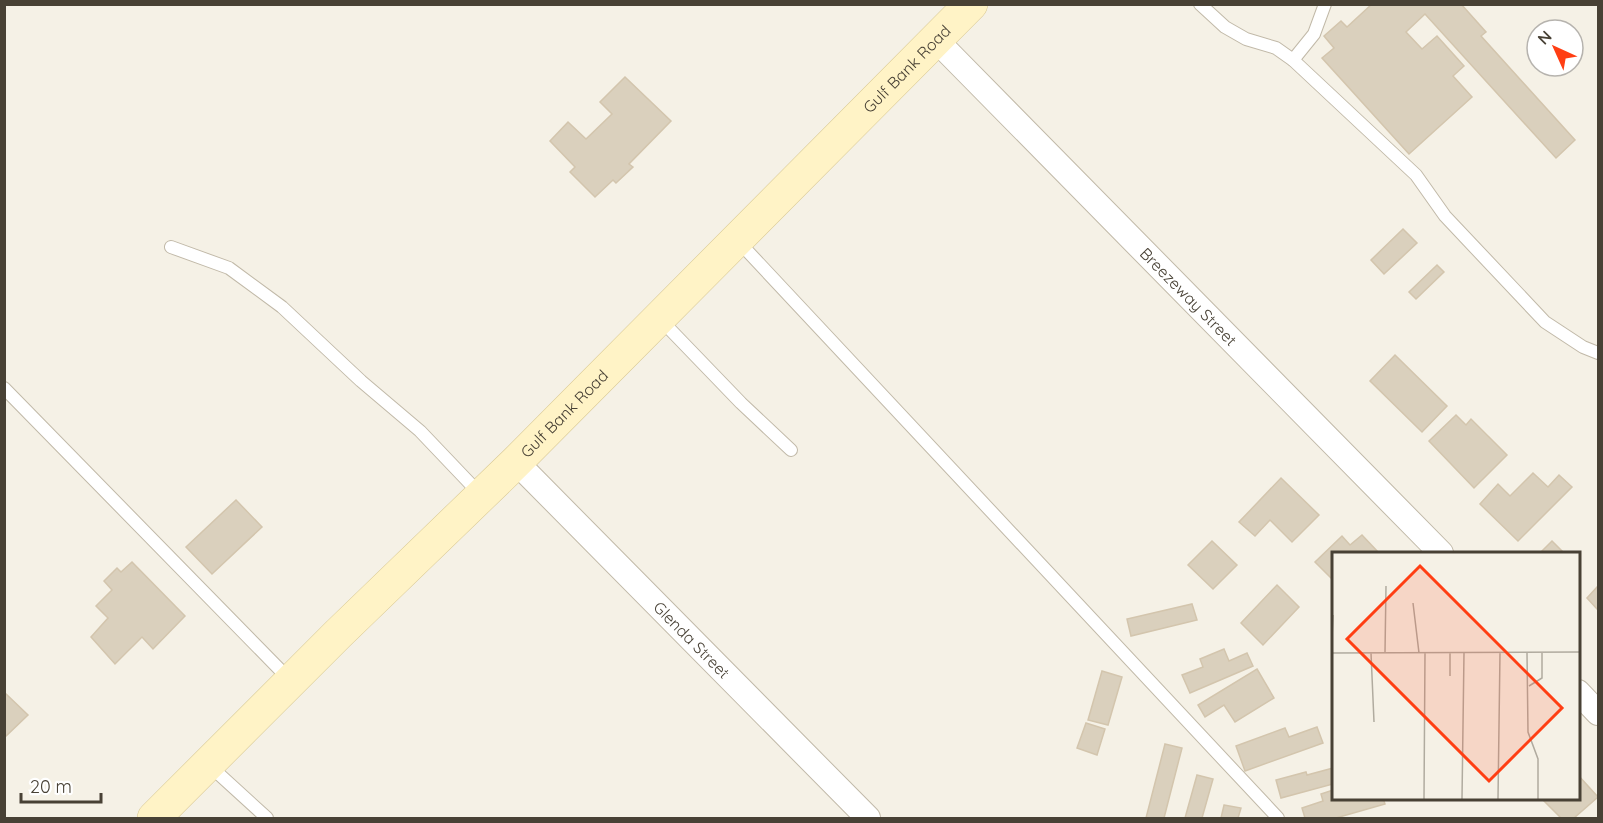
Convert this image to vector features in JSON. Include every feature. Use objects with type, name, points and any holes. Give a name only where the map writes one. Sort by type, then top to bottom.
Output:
[{"type":"main road","name":"Gulf Bank Road","points":[[154,819],[291,681],[516,462],[971,4]]},
{"type":"street","name":"Breezeway Street","points":[[936,40],[1440,552]]},
{"type":"street","name":"Glenda Street","points":[[516,462],[868,819]]},
{"type":"street","points":[[1579,693],[1599,713]]},
{"type":"lane","points":[[1200,4],[1226,27],[1246,39],[1276,48],[1293,60],[1416,176],[1445,216],[1545,322],[1583,347],[1599,353]]},
{"type":"lane","points":[[1293,60],[1314,34],[1325,4]]},
{"type":"lane","points":[[737,240],[1278,819]]},
{"type":"lane","points":[[171,247],[229,268],[282,307],[360,381],[420,431],[481,495]]},
{"type":"lane","points":[[659,318],[741,404],[791,450]]},
{"type":"lane","points":[[4,388],[291,681]]},
{"type":"lane","points":[[208,764],[267,819]]},
{"type":"building","points":[[1372,4],[1461,4],[1486,32],[1481,36],[1575,140],[1556,158],[1425,14],[1406,32],[1422,49],[1437,36],[1464,66],[1453,76],[1472,97],[1409,154],[1322,58],[1334,48],[1324,36],[1341,21],[1347,27]]},
{"type":"building","points":[[625,77],[671,121],[629,164],[633,167],[616,183],[613,180],[595,197],[570,172],[575,167],[550,141],[568,122],[586,139],[612,114],[600,102]]},
{"type":"building","points":[[1403,229],[1417,243],[1384,274],[1371,260]]},
{"type":"building","points":[[1437,265],[1444,272],[1416,299],[1409,292]]},
{"type":"building","points":[[1395,355],[1447,406],[1422,432],[1370,381]]},
{"type":"building","points":[[1456,415],[1466,425],[1471,419],[1507,455],[1474,488],[1429,441]]},
{"type":"building","points":[[1533,473],[1548,487],[1559,475],[1572,487],[1518,541],[1480,504],[1498,484],[1510,496]]},
{"type":"building","points":[[1281,478],[1319,515],[1292,542],[1270,520],[1255,536],[1239,522]]},
{"type":"building","points":[[236,500],[262,527],[212,574],[186,547]]},
{"type":"building","points":[[1362,535],[1378,552],[1332,552],[1332,579],[1315,562],[1342,536],[1350,545]]},
{"type":"building","points":[[1212,541],[1237,565],[1213,589],[1188,565]]},
{"type":"building","points":[[1552,541],[1563,552],[1541,552]]},
{"type":"building","points":[[132,562],[185,616],[153,649],[142,637],[115,664],[91,637],[108,618],[96,606],[112,590],[104,581],[117,568],[121,572]]},
{"type":"building","points":[[1277,585],[1299,607],[1263,645],[1241,623]]},
{"type":"building","points":[[1598,586],[1598,610],[1587,598]]},
{"type":"building","points":[[1192,604],[1197,620],[1131,636],[1127,619]]},
{"type":"building","points":[[1224,649],[1229,661],[1247,653],[1253,666],[1190,693],[1182,675],[1203,667],[1200,659]]},
{"type":"building","points":[[1257,669],[1274,698],[1235,722],[1224,705],[1205,717],[1198,705]]},
{"type":"building","points":[[1102,671],[1122,677],[1108,725],[1088,720]]},
{"type":"building","points":[[4,692],[28,715],[4,738]]},
{"type":"building","points":[[1086,723],[1105,729],[1097,755],[1077,748]]},
{"type":"building","points":[[1317,727],[1323,743],[1245,771],[1236,746],[1285,728],[1289,737]]},
{"type":"building","points":[[1165,744],[1182,748],[1164,818],[1146,818]]},
{"type":"building","points":[[1332,768],[1332,784],[1281,798],[1276,780],[1306,772],[1307,775]]},
{"type":"building","points":[[1197,775],[1213,779],[1202,818],[1185,818]]},
{"type":"building","points":[[1579,776],[1598,797],[1574,818],[1561,818],[1542,799],[1579,799]]},
{"type":"building","points":[[1332,790],[1332,799],[1383,799],[1385,804],[1336,818],[1305,818],[1302,808],[1323,801],[1321,794]]},
{"type":"building","points":[[1224,805],[1241,808],[1238,818],[1221,818]]}]
